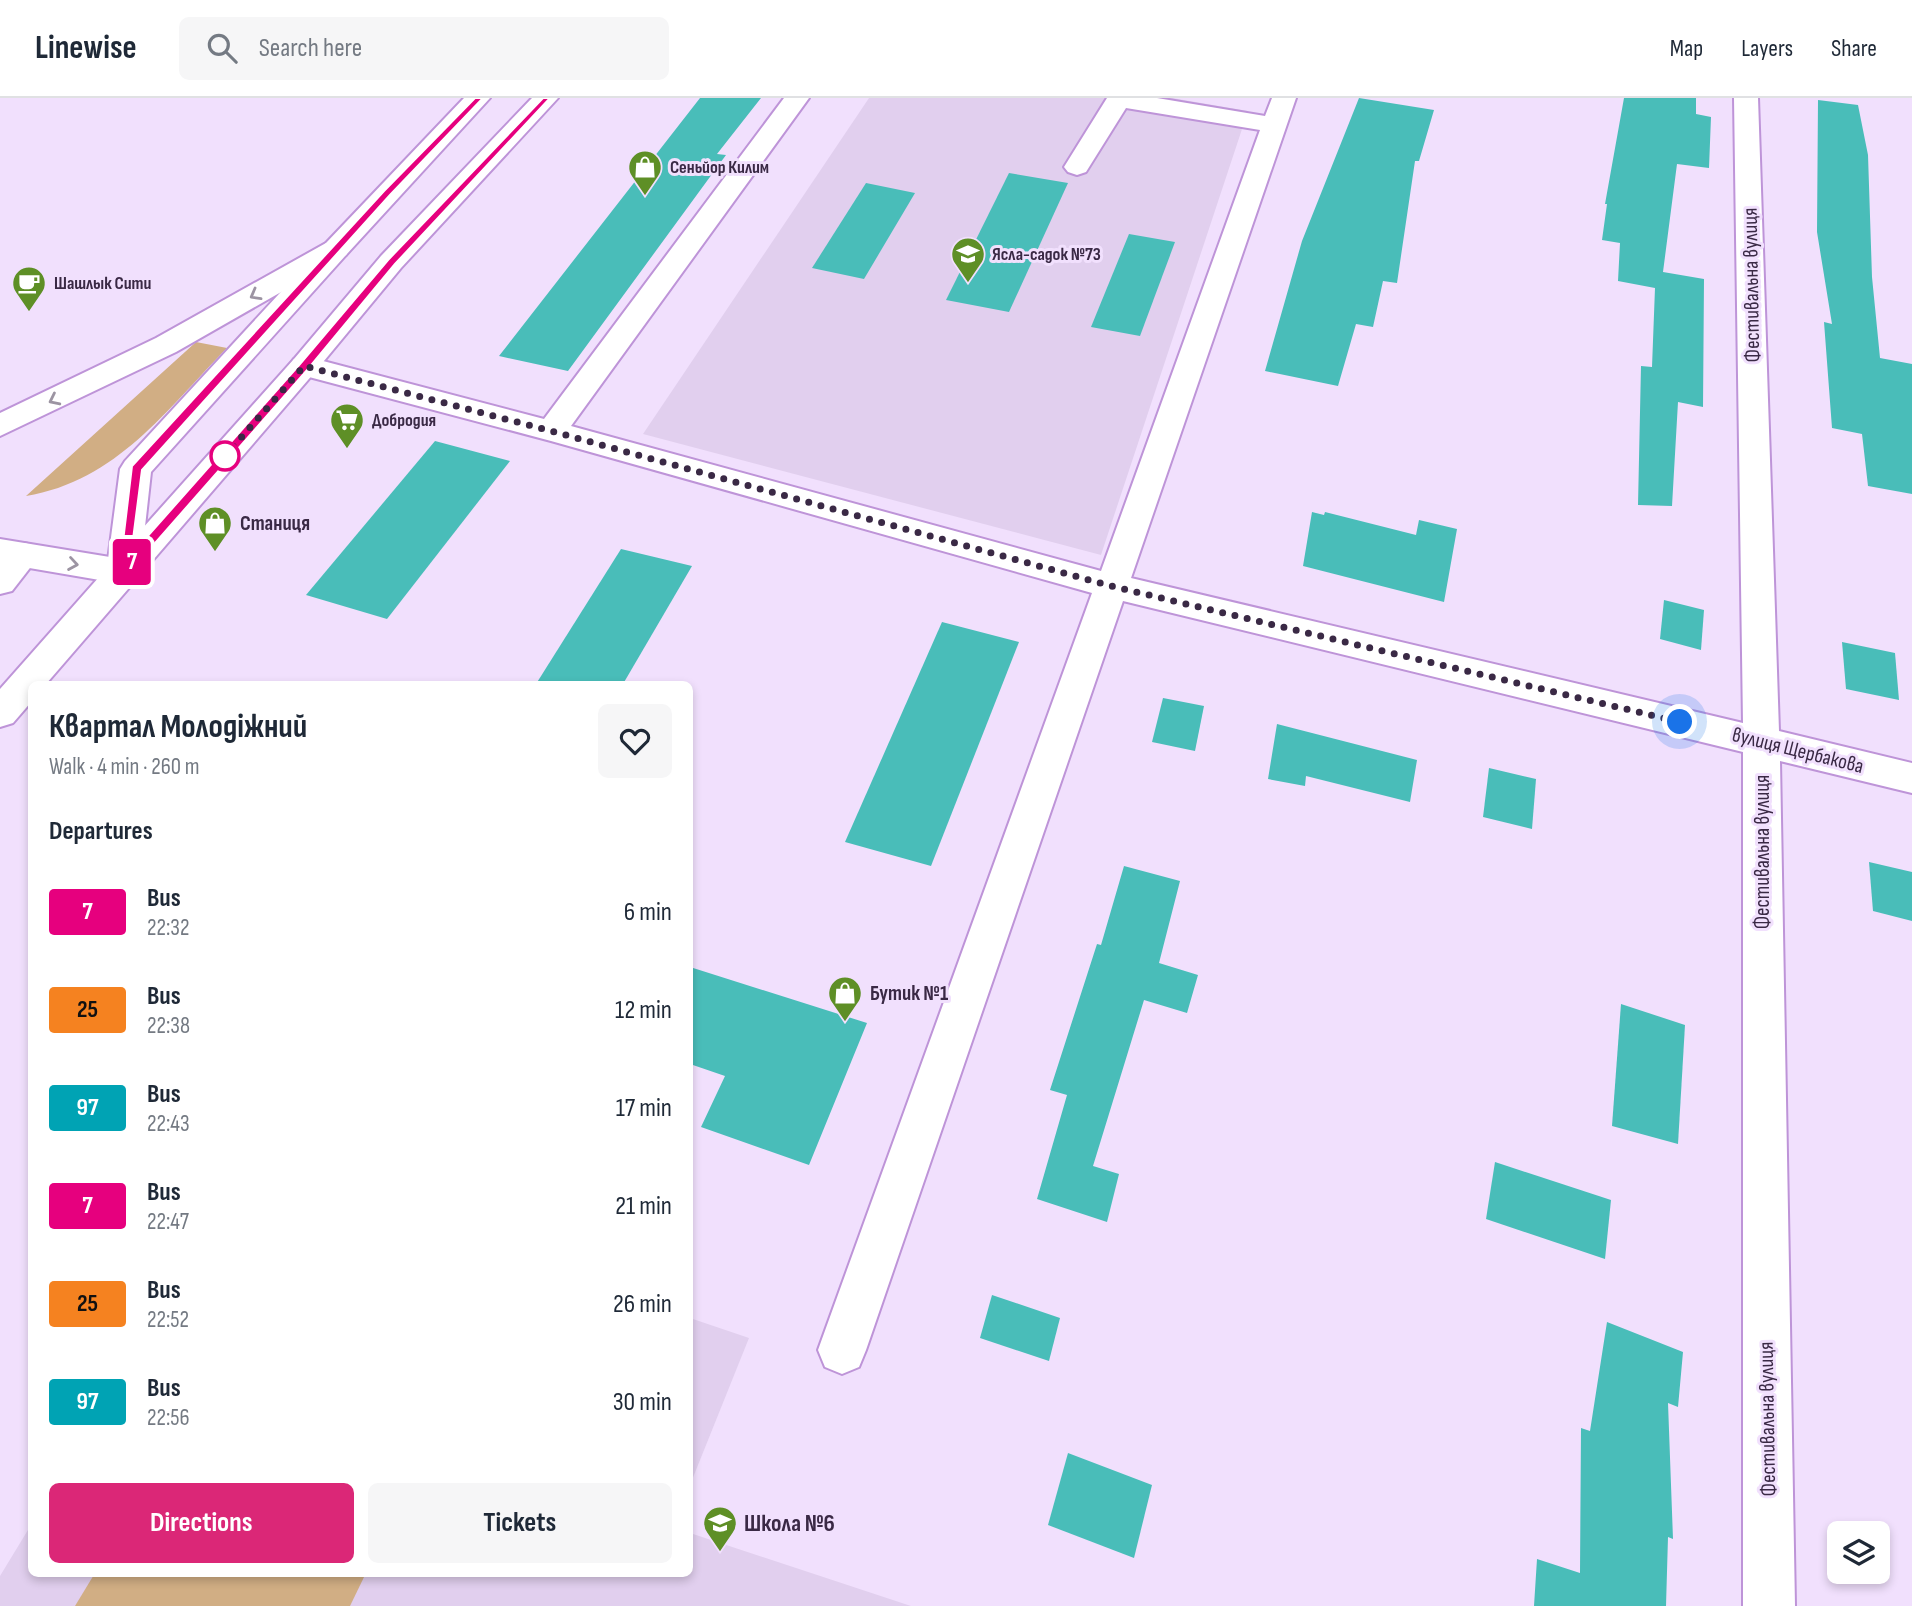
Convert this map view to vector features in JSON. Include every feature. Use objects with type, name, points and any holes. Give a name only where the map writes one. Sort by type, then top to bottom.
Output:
[{"type":"street","points":[[123,572],[136,469],[478,98]]},
{"type":"street","points":[[0,713],[304,366],[391,262],[546,98]]},
{"type":"street","points":[[551,431],[797,98]]},
{"type":"street","name":"Фестивальна вулиця","points":[[1746,98],[1761,741],[1769,1606]]},
{"type":"street","points":[[842,1350],[1279,112],[1119,99],[1077,167]]},
{"type":"street","points":[[0,426],[166,345],[336,249]]},
{"type":"street","name":"вулиця Щербакова","points":[[304,366],[551,431],[1111,586],[1912,778]]},
{"type":"street","points":[[0,582],[12,553],[123,572]]},
{"type":"shaded area","name":"Ясла-садок №73","points":[[869,98],[1172,98],[1248,111],[1101,555],[643,434]]},
{"type":"shaded area","points":[[196,342],[227,348],[138,440],[87,475],[58,488],[26,496]]},
{"type":"shaded area","name":"Школа №6","points":[[693,1319],[749,1338],[693,1478]]},
{"type":"shaded area","name":"Школа №6","points":[[28,1530],[28,1577],[693,1577],[693,1534],[911,1606],[0,1606],[0,1576]]},
{"type":"shaded area","points":[[93,1577],[364,1577],[350,1606],[75,1606]]},
{"type":"building","points":[[700,98],[761,98],[717,154],[726,155],[568,371],[499,356]]},
{"type":"building","points":[[1359,98],[1434,110],[1419,161],[1415,161],[1397,283],[1383,281],[1373,327],[1356,324],[1338,386],[1265,371],[1302,241]]},
{"type":"building","points":[[1624,98],[1696,98],[1696,114],[1711,117],[1709,168],[1677,164],[1663,272],[1704,279],[1703,407],[1678,402],[1672,506],[1638,505],[1641,366],[1652,367],[1655,288],[1618,281],[1620,243],[1602,240],[1605,204]]},
{"type":"building","points":[[1818,100],[1858,105],[1868,155],[1872,277],[1880,358],[1912,364],[1912,494],[1868,486],[1862,434],[1832,428],[1824,322],[1832,324],[1817,232]]},
{"type":"building","points":[[1009,173],[1068,183],[1009,312],[946,300]]},
{"type":"building","points":[[866,183],[915,193],[864,279],[812,268]]},
{"type":"building","points":[[1129,234],[1175,242],[1140,336],[1091,327]]},
{"type":"building","points":[[435,441],[510,461],[387,619],[306,595]]},
{"type":"building","points":[[1312,512],[1324,515],[1325,512],[1416,535],[1419,520],[1457,529],[1444,602],[1303,566]]},
{"type":"building","points":[[621,549],[692,566],[625,681],[538,681]]},
{"type":"building","points":[[1664,600],[1704,610],[1701,650],[1660,639]]},
{"type":"building","points":[[942,622],[1019,642],[931,866],[845,842]]},
{"type":"building","points":[[1842,642],[1895,653],[1899,700],[1846,689]]},
{"type":"building","points":[[1163,698],[1204,706],[1195,751],[1152,742]]},
{"type":"building","points":[[1277,724],[1417,760],[1410,802],[1306,776],[1305,786],[1268,779]]},
{"type":"building","points":[[1489,768],[1536,779],[1532,829],[1483,817]]},
{"type":"building","points":[[1869,862],[1912,872],[1912,921],[1873,911]]},
{"type":"building","points":[[1124,866],[1180,881],[1159,963],[1198,975],[1187,1013],[1144,1000],[1093,1166],[1119,1174],[1107,1222],[1037,1199],[1067,1095],[1050,1090],[1097,944],[1101,945]]},
{"type":"building","points":[[693,968],[867,1023],[809,1165],[701,1127],[725,1076],[693,1065]]},
{"type":"building","points":[[1621,1004],[1685,1025],[1678,1144],[1612,1126]]},
{"type":"building","points":[[1495,1162],[1611,1200],[1605,1259],[1486,1219]]},
{"type":"building","points":[[992,1295],[1060,1318],[1049,1361],[980,1338]]},
{"type":"building","points":[[1607,1322],[1683,1352],[1678,1407],[1668,1403],[1673,1539],[1668,1537],[1666,1606],[1534,1606],[1537,1559],[1580,1573],[1581,1428],[1590,1431]]},
{"type":"building","points":[[1068,1453],[1152,1485],[1134,1558],[1048,1525]]},
{"type":"bus line","name":"7","points":[[478,98],[387,193],[136,469],[123,572],[304,366],[391,262],[546,98]]},
{"type":"place","name":"Сеньйор Килим","points":[[645,197]]},
{"type":"place","name":"Ясла-садок №73","points":[[968,284]]},
{"type":"place","name":"Шашлык Сити","points":[[29,313]]},
{"type":"place","name":"Добродия","points":[[347,450]]},
{"type":"place","name":"Станиця","points":[[215,553]]},
{"type":"place","name":"Бутик №1","points":[[845,1023]]},
{"type":"place","name":"Школа №6","points":[[720,1553]]},
{"type":"route","points":[[225,456],[304,366],[551,431],[1111,586],[1680,722]]}]
